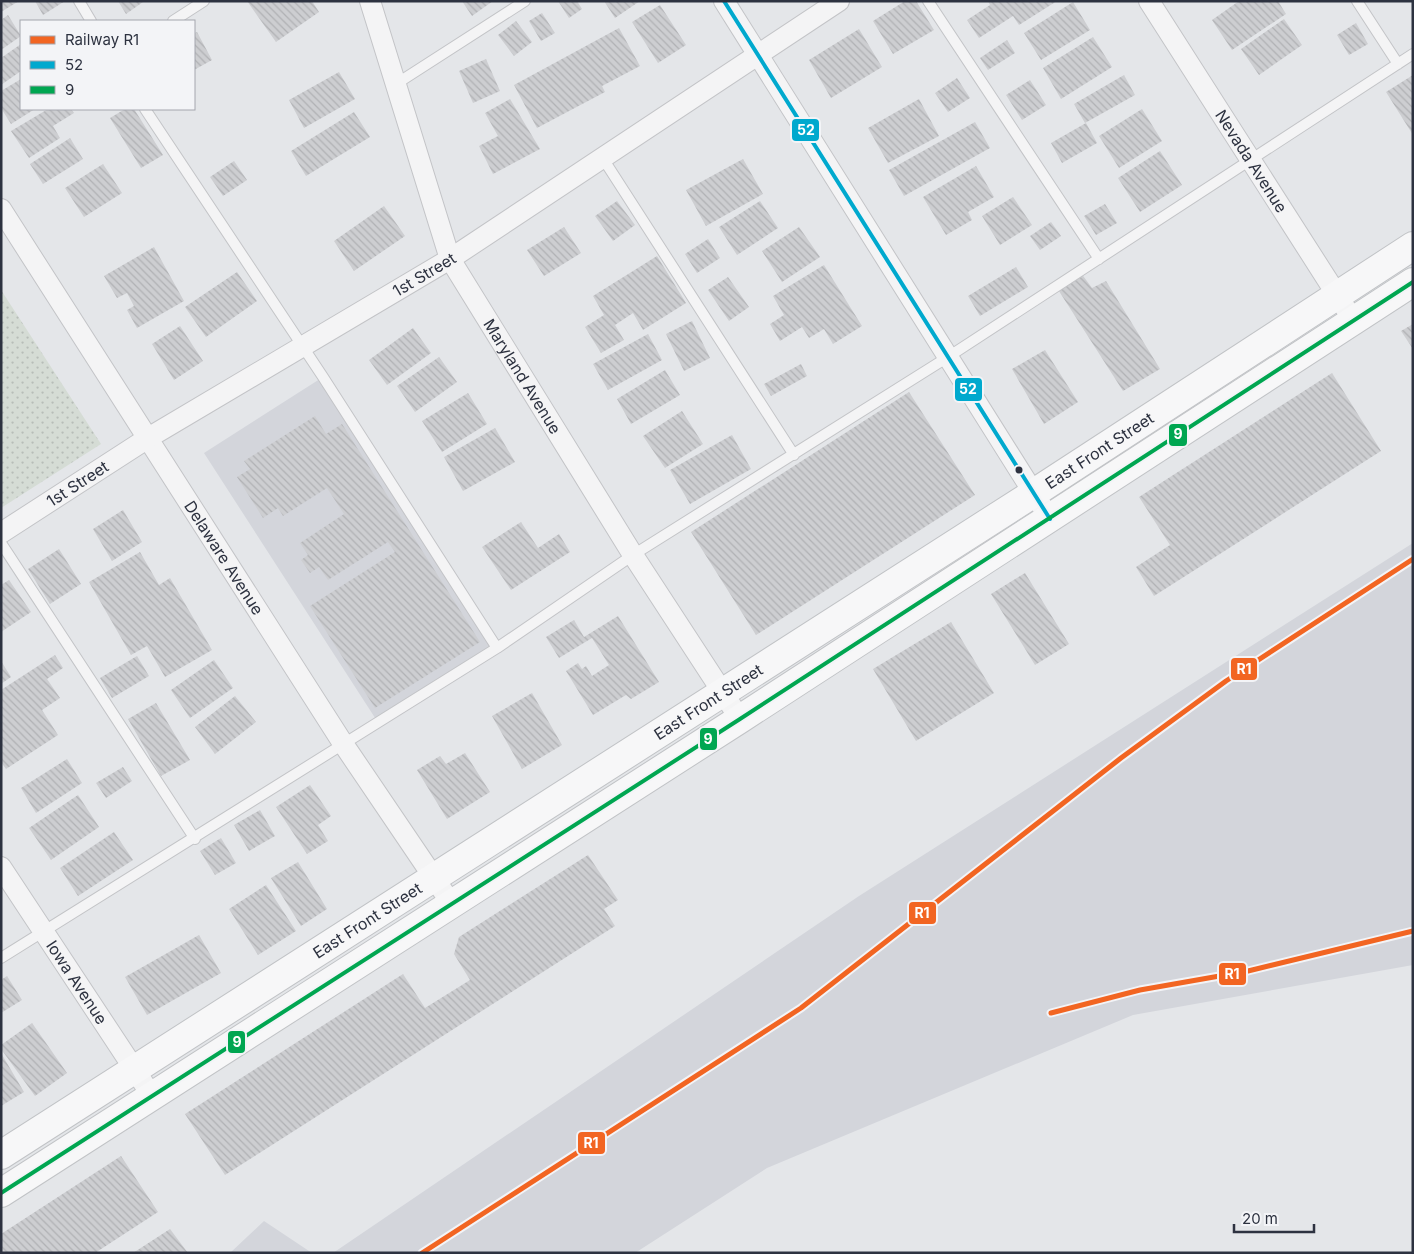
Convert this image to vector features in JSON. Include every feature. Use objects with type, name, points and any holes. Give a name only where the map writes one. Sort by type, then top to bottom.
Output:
[{"type":"main road","name":"East Front Street","points":[[1,1155],[433,876],[1034,493],[1336,294],[1413,246]]},
{"type":"main road","name":"East Front Street","points":[[1,1193],[1050,519],[1413,282]]},
{"type":"street","name":"Maryland Avenue","points":[[370,1],[450,259],[633,555],[740,719]]},
{"type":"street","points":[[724,1],[1050,519]]},
{"type":"street","name":"1st Street","points":[[1,533],[148,438],[450,259],[839,1]]},
{"type":"street","name":"Nevada Avenue","points":[[1149,1],[1354,320]]},
{"type":"street","name":"Delaware Avenue","points":[[1,208],[344,746],[451,903]]},
{"type":"street","name":"Iowa Avenue","points":[[1,868],[152,1096]]},
{"type":"lane","points":[[79,1],[90,20]]},
{"type":"lane","points":[[175,20],[204,1]]},
{"type":"lane","points":[[396,84],[525,1]]},
{"type":"lane","points":[[928,1],[1099,259]]},
{"type":"lane","points":[[1357,1],[1398,64]]},
{"type":"lane","points":[[1,958],[344,746],[497,648],[633,555],[948,357],[1252,161],[1413,54]]},
{"type":"lane","points":[[146,110],[301,347],[323,377],[497,648]]},
{"type":"lane","points":[[602,157],[794,455]]},
{"type":"lane","points":[[1,543],[195,839]]},
{"type":"shaded area","points":[[1,290],[101,444],[1,508]]},
{"type":"shaded area","points":[[323,377],[497,648],[379,724],[204,453]]},
{"type":"shaded area","points":[[1413,543],[1413,965],[1133,1015],[767,1168],[635,1253],[333,1253],[859,896]]},
{"type":"shaded area","points":[[264,1221],[312,1253],[230,1253]]},
{"type":"building","points":[[1,1],[19,1],[1,12]]},
{"type":"building","points":[[35,1],[65,1],[43,15]]},
{"type":"building","points":[[118,1],[142,1],[143,2],[126,14]]},
{"type":"building","points":[[247,1],[312,1],[319,12],[276,42]]},
{"type":"building","points":[[462,1],[493,1],[472,16]]},
{"type":"building","points":[[558,1],[577,1],[582,9],[569,18]]},
{"type":"building","points":[[604,1],[640,1],[615,18]]},
{"type":"building","points":[[905,1],[916,1],[934,30],[893,54],[873,21]]},
{"type":"building","points":[[988,1],[1057,1],[1019,25],[1013,16],[979,38],[967,20],[990,5]]},
{"type":"building","points":[[1239,1],[1278,1],[1286,14],[1232,50],[1212,20]]},
{"type":"building","points":[[1073,2],[1090,30],[1041,60],[1024,33]]},
{"type":"building","points":[[660,5],[686,45],[658,63],[632,22]]},
{"type":"building","points":[[542,13],[555,33],[541,41],[529,21]]},
{"type":"building","points":[[8,15],[20,37],[1,50],[1,20]]},
{"type":"building","points":[[1284,19],[1302,45],[1259,75],[1241,49]]},
{"type":"building","points":[[516,21],[532,42],[514,56],[498,35]]},
{"type":"building","points":[[1356,23],[1368,44],[1349,55],[1337,35]]},
{"type":"building","points":[[619,28],[640,66],[602,86],[605,92],[537,128],[514,85]]},
{"type":"building","points":[[859,29],[882,67],[831,98],[809,60]]},
{"type":"building","points":[[197,32],[212,60],[195,69],[195,33]]},
{"type":"building","points":[[1093,37],[1112,67],[1061,99],[1043,68]]},
{"type":"building","points":[[1007,40],[1015,53],[988,70],[980,58]]},
{"type":"building","points":[[20,45],[20,72],[1,85],[1,58]]},
{"type":"building","points":[[486,59],[500,91],[473,103],[459,71]]},
{"type":"building","points":[[339,72],[355,99],[304,128],[289,100]]},
{"type":"building","points":[[1124,75],[1135,95],[1085,123],[1074,104]]},
{"type":"building","points":[[1413,75],[1413,135],[1386,92]]},
{"type":"building","points":[[957,78],[970,98],[948,112],[935,93]]},
{"type":"building","points":[[20,80],[20,110],[33,110],[11,124],[1,108],[1,91]]},
{"type":"building","points":[[1030,80],[1046,105],[1022,120],[1006,95]]},
{"type":"building","points":[[510,99],[540,149],[493,174],[479,146],[498,136],[485,113]]},
{"type":"building","points":[[919,99],[939,136],[888,163],[868,128]]},
{"type":"building","points":[[1142,109],[1162,141],[1119,168],[1099,136]]},
{"type":"building","points":[[46,110],[72,110],[74,113],[53,126],[60,138],[29,158],[11,131]]},
{"type":"building","points":[[123,110],[135,110],[163,155],[141,168],[110,118]]},
{"type":"building","points":[[354,112],[370,137],[306,176],[291,151]]},
{"type":"building","points":[[975,122],[990,148],[904,196],[889,170]]},
{"type":"building","points":[[1086,123],[1097,143],[1062,163],[1051,143]]},
{"type":"building","points":[[70,138],[83,159],[43,184],[30,164]]},
{"type":"building","points":[[1160,151],[1182,185],[1140,212],[1118,178]]},
{"type":"building","points":[[743,159],[763,194],[706,226],[686,190]]},
{"type":"building","points":[[234,161],[247,180],[223,196],[210,177]]},
{"type":"building","points":[[103,164],[122,193],[84,217],[65,188]]},
{"type":"building","points":[[976,166],[994,197],[968,212],[972,220],[946,235],[923,197]]},
{"type":"building","points":[[1013,197],[1032,225],[1000,245],[982,216]]},
{"type":"building","points":[[617,201],[635,225],[613,241],[595,216]]},
{"type":"building","points":[[760,201],[778,228],[737,255],[719,227]]},
{"type":"building","points":[[1105,204],[1117,223],[1096,235],[1084,216]]},
{"type":"building","points":[[384,206],[405,236],[354,271],[334,241]]},
{"type":"building","points":[[1051,222],[1061,236],[1040,250],[1030,236]]},
{"type":"building","points":[[564,227],[581,253],[544,276],[527,250]]},
{"type":"building","points":[[799,227],[820,257],[782,282],[762,251]]},
{"type":"building","points":[[708,239],[720,258],[697,273],[685,254]]},
{"type":"building","points":[[154,247],[184,301],[137,328],[127,310],[134,306],[127,293],[117,298],[104,276]]},
{"type":"building","points":[[657,256],[686,303],[643,330],[633,313],[615,325],[624,340],[601,353],[585,327],[604,315],[593,296]]},
{"type":"building","points":[[824,265],[862,326],[833,344],[824,329],[809,338],[802,327],[780,341],[770,324],[784,315],[773,296]]},
{"type":"building","points":[[1016,267],[1028,287],[980,316],[968,296]]},
{"type":"building","points":[[237,272],[257,301],[206,337],[185,307]]},
{"type":"building","points":[[1081,273],[1092,288],[1106,281],[1160,369],[1123,391],[1057,288]]},
{"type":"building","points":[[728,277],[749,307],[729,321],[708,290]]},
{"type":"building","points":[[692,321],[710,358],[684,371],[666,334]]},
{"type":"building","points":[[1413,324],[1413,349],[1401,331]]},
{"type":"building","points":[[180,326],[203,361],[174,380],[152,344]]},
{"type":"building","points":[[413,328],[431,353],[387,385],[369,360]]},
{"type":"building","points":[[648,334],[662,360],[608,390],[593,364]]},
{"type":"building","points":[[1045,350],[1078,402],[1044,424],[1012,369]]},
{"type":"building","points":[[439,357],[457,382],[415,412],[397,386]]},
{"type":"building","points":[[801,364],[807,376],[771,396],[764,384]]},
{"type":"building","points":[[665,370],[680,395],[631,424],[617,399]]},
{"type":"building","points":[[1332,373],[1381,451],[1154,596],[1136,567],[1170,545],[1139,497]]},
{"type":"building","points":[[909,392],[975,495],[756,635],[691,532]]},
{"type":"building","points":[[468,393],[487,424],[442,452],[422,421]]},
{"type":"building","points":[[682,411],[703,444],[665,468],[643,436]]},
{"type":"building","points":[[315,416],[326,434],[342,424],[480,642],[375,708],[310,606],[395,552],[388,542],[328,580],[319,567],[310,573],[301,560],[308,555],[300,543],[344,514],[327,488],[283,516],[278,508],[263,518],[237,477],[250,469],[244,461]]},
{"type":"building","points":[[495,428],[515,462],[463,491],[444,457]]},
{"type":"building","points":[[732,435],[751,469],[690,504],[670,470]]},
{"type":"building","points":[[123,510],[142,542],[112,561],[93,529]]},
{"type":"building","points":[[521,522],[538,548],[559,534],[570,552],[511,590],[482,547]]},
{"type":"building","points":[[59,549],[81,584],[50,604],[28,569]]},
{"type":"building","points":[[140,552],[159,585],[170,578],[212,650],[165,677],[147,646],[131,655],[89,582]]},
{"type":"building","points":[[1025,573],[1069,644],[1035,665],[991,594]]},
{"type":"building","points":[[9,580],[31,612],[1,632],[1,585]]},
{"type":"building","points":[[618,616],[659,682],[631,699],[626,695],[593,715],[566,671],[578,663],[582,669],[586,666],[592,676],[609,665],[592,638],[559,658],[546,637],[574,620],[584,637]]},
{"type":"building","points":[[951,622],[994,693],[916,741],[873,669]]},
{"type":"building","points":[[55,655],[63,668],[47,679],[60,698],[42,710],[58,735],[6,769],[1,762],[1,690]]},
{"type":"building","points":[[137,656],[149,676],[112,698],[100,678]]},
{"type":"building","points":[[214,660],[233,688],[190,718],[171,690]]},
{"type":"building","points":[[1,661],[11,677],[1,684]]},
{"type":"building","points":[[532,693],[562,745],[522,769],[492,716]]},
{"type":"building","points":[[235,696],[256,722],[215,754],[195,727]]},
{"type":"building","points":[[156,703],[190,760],[161,776],[128,719]]},
{"type":"building","points":[[465,753],[490,792],[447,819],[417,770],[440,756],[446,764]]},
{"type":"building","points":[[67,759],[82,783],[36,813],[21,788]]},
{"type":"building","points":[[123,767],[132,781],[106,798],[96,783]]},
{"type":"building","points":[[310,785],[331,816],[318,825],[328,841],[307,854],[276,807]]},
{"type":"building","points":[[78,795],[99,827],[51,860],[29,828]]},
{"type":"building","points":[[260,810],[275,836],[249,851],[234,825]]},
{"type":"building","points":[[114,832],[133,860],[78,896],[60,868]]},
{"type":"building","points":[[221,838],[236,863],[215,875],[200,851]]},
{"type":"building","points":[[588,855],[618,900],[604,909],[615,926],[225,1175],[185,1114],[403,974],[425,1008],[470,980],[454,954],[459,937]]},
{"type":"building","points":[[298,862],[327,909],[301,926],[271,878]]},
{"type":"building","points":[[266,885],[296,931],[258,955],[229,909]]},
{"type":"building","points":[[199,935],[221,973],[147,1015],[125,977]]},
{"type":"building","points":[[7,976],[22,1000],[1,1013],[1,980]]},
{"type":"building","points":[[32,1023],[67,1073],[35,1096],[1,1049],[1,1045]]},
{"type":"building","points":[[1,1053],[24,1092],[1,1106]]},
{"type":"building","points":[[121,1156],[158,1212],[95,1253],[1,1253],[1,1234]]},
{"type":"building","points":[[170,1229],[188,1253],[133,1253]]},
{"type":"rail line","name":"R1","points":[[422,1253],[801,1008],[1121,758],[1226,681],[1413,559]]},
{"type":"rail line","name":"R1","points":[[1051,1013],[1140,990],[1248,971],[1413,931]]},
{"type":"transit line","name":"52","points":[[724,1],[1050,519]]},
{"type":"transit line","name":"9","points":[[1,1193],[740,719],[1413,282]]}]
